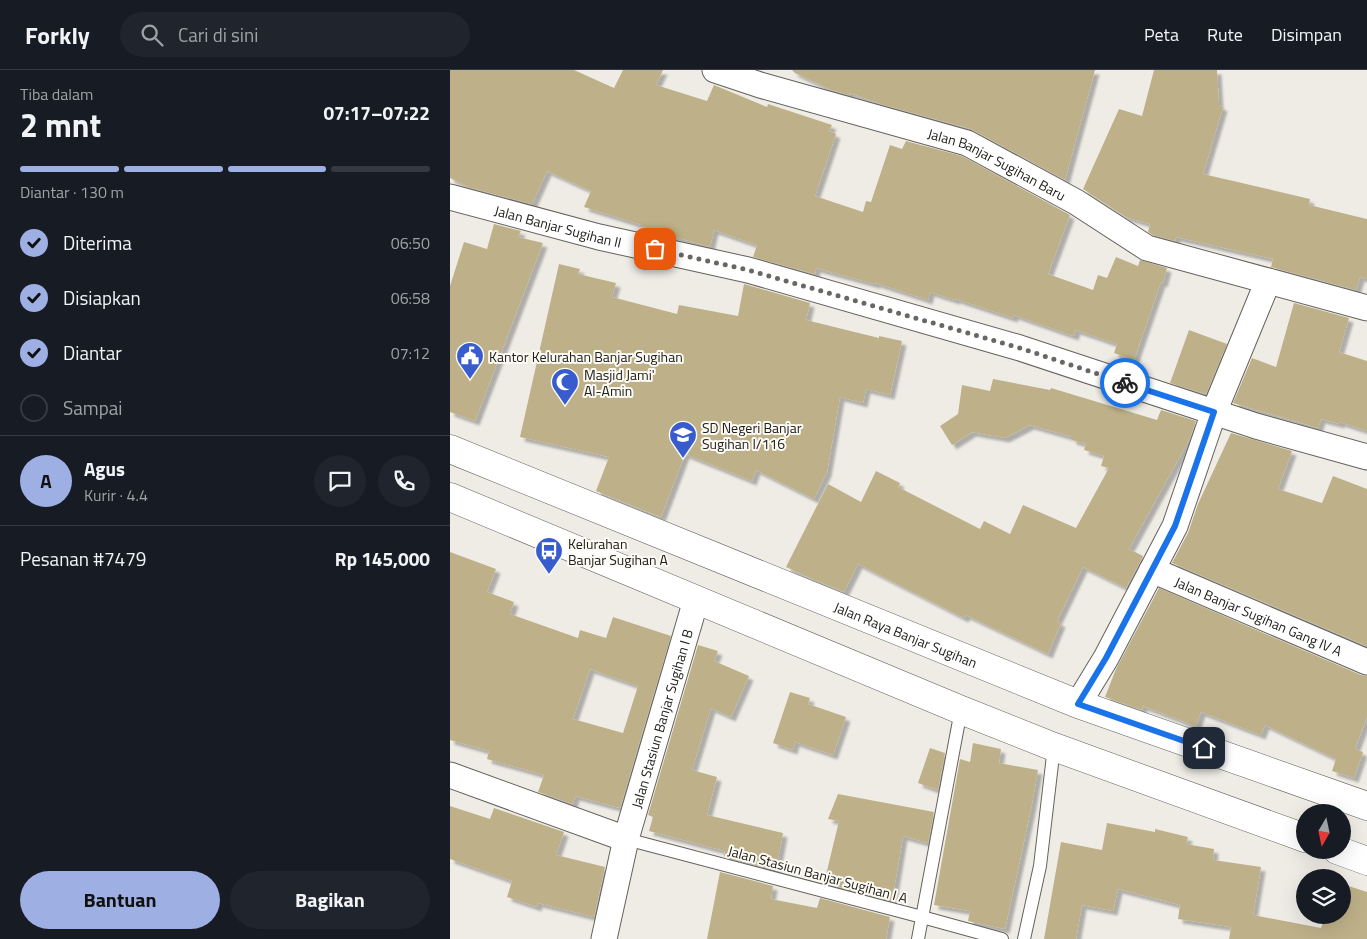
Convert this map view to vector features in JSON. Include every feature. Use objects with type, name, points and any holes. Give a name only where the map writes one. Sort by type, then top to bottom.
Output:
[{"type":"main road","name":"Jalan Raya Banjar Sugihan","points":[[450,449],[1078,704],[1367,806]]},
{"type":"main road","points":[[450,498],[961,710],[1054,747],[1296,835]]},
{"type":"main road","points":[[1351,855],[1367,861]]},
{"type":"street","name":"Jalan Banjar Sugihan Baru","points":[[715,70],[760,85],[967,143],[1076,202],[1147,248],[1367,308]]},
{"type":"street","name":"Jalan Banjar Sugihan II","points":[[450,197],[599,237],[748,270],[1020,348],[1256,426],[1367,457]]},
{"type":"street","points":[[1078,704],[1106,658],[1175,526],[1214,412],[1268,281]]},
{"type":"street","name":"Jalan Banjar Sugihan Gang IV A","points":[[1152,570],[1367,662]]},
{"type":"street","name":"Jalan Stasiun Banjar Sugihan I B","points":[[604,939],[626,839],[696,600]]},
{"type":"street","points":[[450,775],[626,839]]},
{"type":"lane","points":[[918,939],[961,710]]},
{"type":"lane","points":[[1024,939],[1040,866],[1054,747]]},
{"type":"lane","name":"Jalan Stasiun Banjar Sugihan I A","points":[[626,839],[922,916],[1002,939]]},
{"type":"building","points":[[450,70],[574,70],[614,88],[623,70],[663,70],[656,85],[707,101],[714,85],[767,107],[768,104],[832,125],[829,131],[836,134],[815,196],[863,212],[866,201],[871,202],[890,145],[902,149],[906,141],[962,156],[1070,215],[1048,274],[1093,290],[1098,275],[1107,278],[1116,257],[1138,266],[1140,260],[1167,268],[1163,283],[1161,282],[1134,360],[1114,353],[1117,344],[1076,330],[1074,336],[1014,315],[1013,318],[930,292],[928,300],[876,283],[816,268],[815,274],[753,257],[757,245],[714,230],[710,247],[661,233],[642,225],[584,207],[591,191],[547,171],[532,204],[468,187],[450,178]]},
{"type":"building","points":[[792,70],[1095,70],[1065,180],[971,129],[884,105],[850,93],[849,95],[829,89]]},
{"type":"building","points":[[1154,70],[1217,70],[1219,105],[1223,107],[1203,174],[1310,199],[1309,205],[1367,219],[1367,279],[1360,277],[1356,290],[1271,267],[1273,259],[1176,237],[1175,241],[1153,235],[1148,232],[1150,224],[1126,217],[1083,189],[1119,109],[1142,116]]},
{"type":"building","points":[[494,224],[521,231],[518,237],[543,243],[475,421],[450,412],[450,286],[464,242],[487,249]]},
{"type":"building","points":[[559,264],[580,269],[578,274],[616,283],[612,297],[677,314],[679,305],[738,316],[744,284],[810,303],[806,320],[879,338],[879,336],[902,341],[890,395],[866,389],[863,403],[840,397],[827,472],[814,499],[756,470],[752,481],[685,454],[661,517],[643,510],[596,491],[609,457],[520,437]]},
{"type":"building","points":[[1294,303],[1349,318],[1339,352],[1367,361],[1367,431],[1340,422],[1340,424],[1321,419],[1318,428],[1233,403],[1252,358],[1276,367]]},
{"type":"building","points":[[1189,330],[1227,344],[1206,394],[1170,383]]},
{"type":"building","points":[[993,379],[1050,390],[1051,388],[1157,420],[1161,410],[1196,421],[1190,438],[1129,549],[1143,556],[1126,588],[1083,567],[1057,621],[1061,623],[1048,654],[966,615],[964,618],[858,564],[844,592],[786,567],[828,484],[861,502],[876,471],[900,483],[898,487],[980,529],[984,521],[1010,534],[1023,505],[1076,528],[1109,468],[1101,466],[1104,456],[1084,450],[1086,444],[1072,440],[1072,437],[1030,425],[1005,438],[972,432],[952,445],[940,426],[958,414],[962,385],[990,391]]},
{"type":"building","points":[[1231,433],[1292,451],[1278,489],[1322,503],[1333,476],[1367,489],[1367,646],[1172,563],[1188,533],[1198,504]]},
{"type":"building","points":[[450,552],[496,569],[487,592],[514,602],[510,614],[578,638],[580,630],[606,638],[613,617],[671,636],[620,808],[575,796],[573,804],[538,792],[544,775],[487,759],[489,751],[450,740]],"holes":[[[590,669],[638,686],[623,733],[573,719]]]},
{"type":"building","points":[[1159,588],[1367,676],[1367,717],[1355,749],[1363,752],[1354,778],[1332,771],[1336,759],[1265,725],[1261,735],[1201,712],[1196,726],[1143,706],[1142,710],[1105,697],[1116,669]]},
{"type":"building","points":[[698,645],[718,651],[714,661],[749,676],[731,717],[711,708],[692,770],[717,777],[707,815],[783,833],[776,870],[724,856],[725,851],[649,831],[653,817],[648,815]]},
{"type":"building","points":[[790,692],[810,698],[808,704],[846,717],[833,755],[795,742],[793,750],[773,743]]},
{"type":"building","points":[[973,743],[1001,749],[999,763],[1038,770],[1005,929],[968,921],[970,911],[934,905],[960,759],[970,762]]},
{"type":"building","points":[[930,748],[945,753],[938,790],[918,783]]},
{"type":"building","points":[[838,794],[934,812],[928,843],[903,836],[892,901],[824,883],[839,821],[828,819]]},
{"type":"building","points":[[450,806],[490,819],[494,808],[564,832],[556,855],[605,867],[594,917],[538,903],[537,907],[507,897],[512,881],[450,859]]},
{"type":"building","points":[[1107,823],[1155,832],[1155,829],[1188,837],[1186,844],[1214,849],[1213,860],[1261,867],[1253,915],[1321,928],[1323,924],[1351,924],[1351,887],[1367,892],[1367,939],[1229,939],[1231,927],[1178,919],[1180,905],[1118,889],[1113,911],[1082,905],[1076,939],[1044,939],[1061,842],[1102,850]]},
{"type":"building","points":[[720,872],[773,886],[771,899],[817,908],[820,898],[890,917],[886,939],[707,939]]},
{"type":"way so far","points":[[655,249],[748,270],[1020,348],[1125,383]]},
{"type":"place","name":"Kantor Kelurahan Banjar Sugihan","points":[[470,380]]},
{"type":"place","name":"Masjid Jami' Al-Amin","points":[[565,406]]},
{"type":"place","name":"SD Negeri Banjar Sugihan I/116","points":[[683,459]]},
{"type":"place","name":"Kelurahan Banjar Sugihan A","points":[[549,575]]},
{"type":"route","points":[[1125,383],[1214,412],[1175,526],[1106,658],[1078,704],[1204,748]]}]
